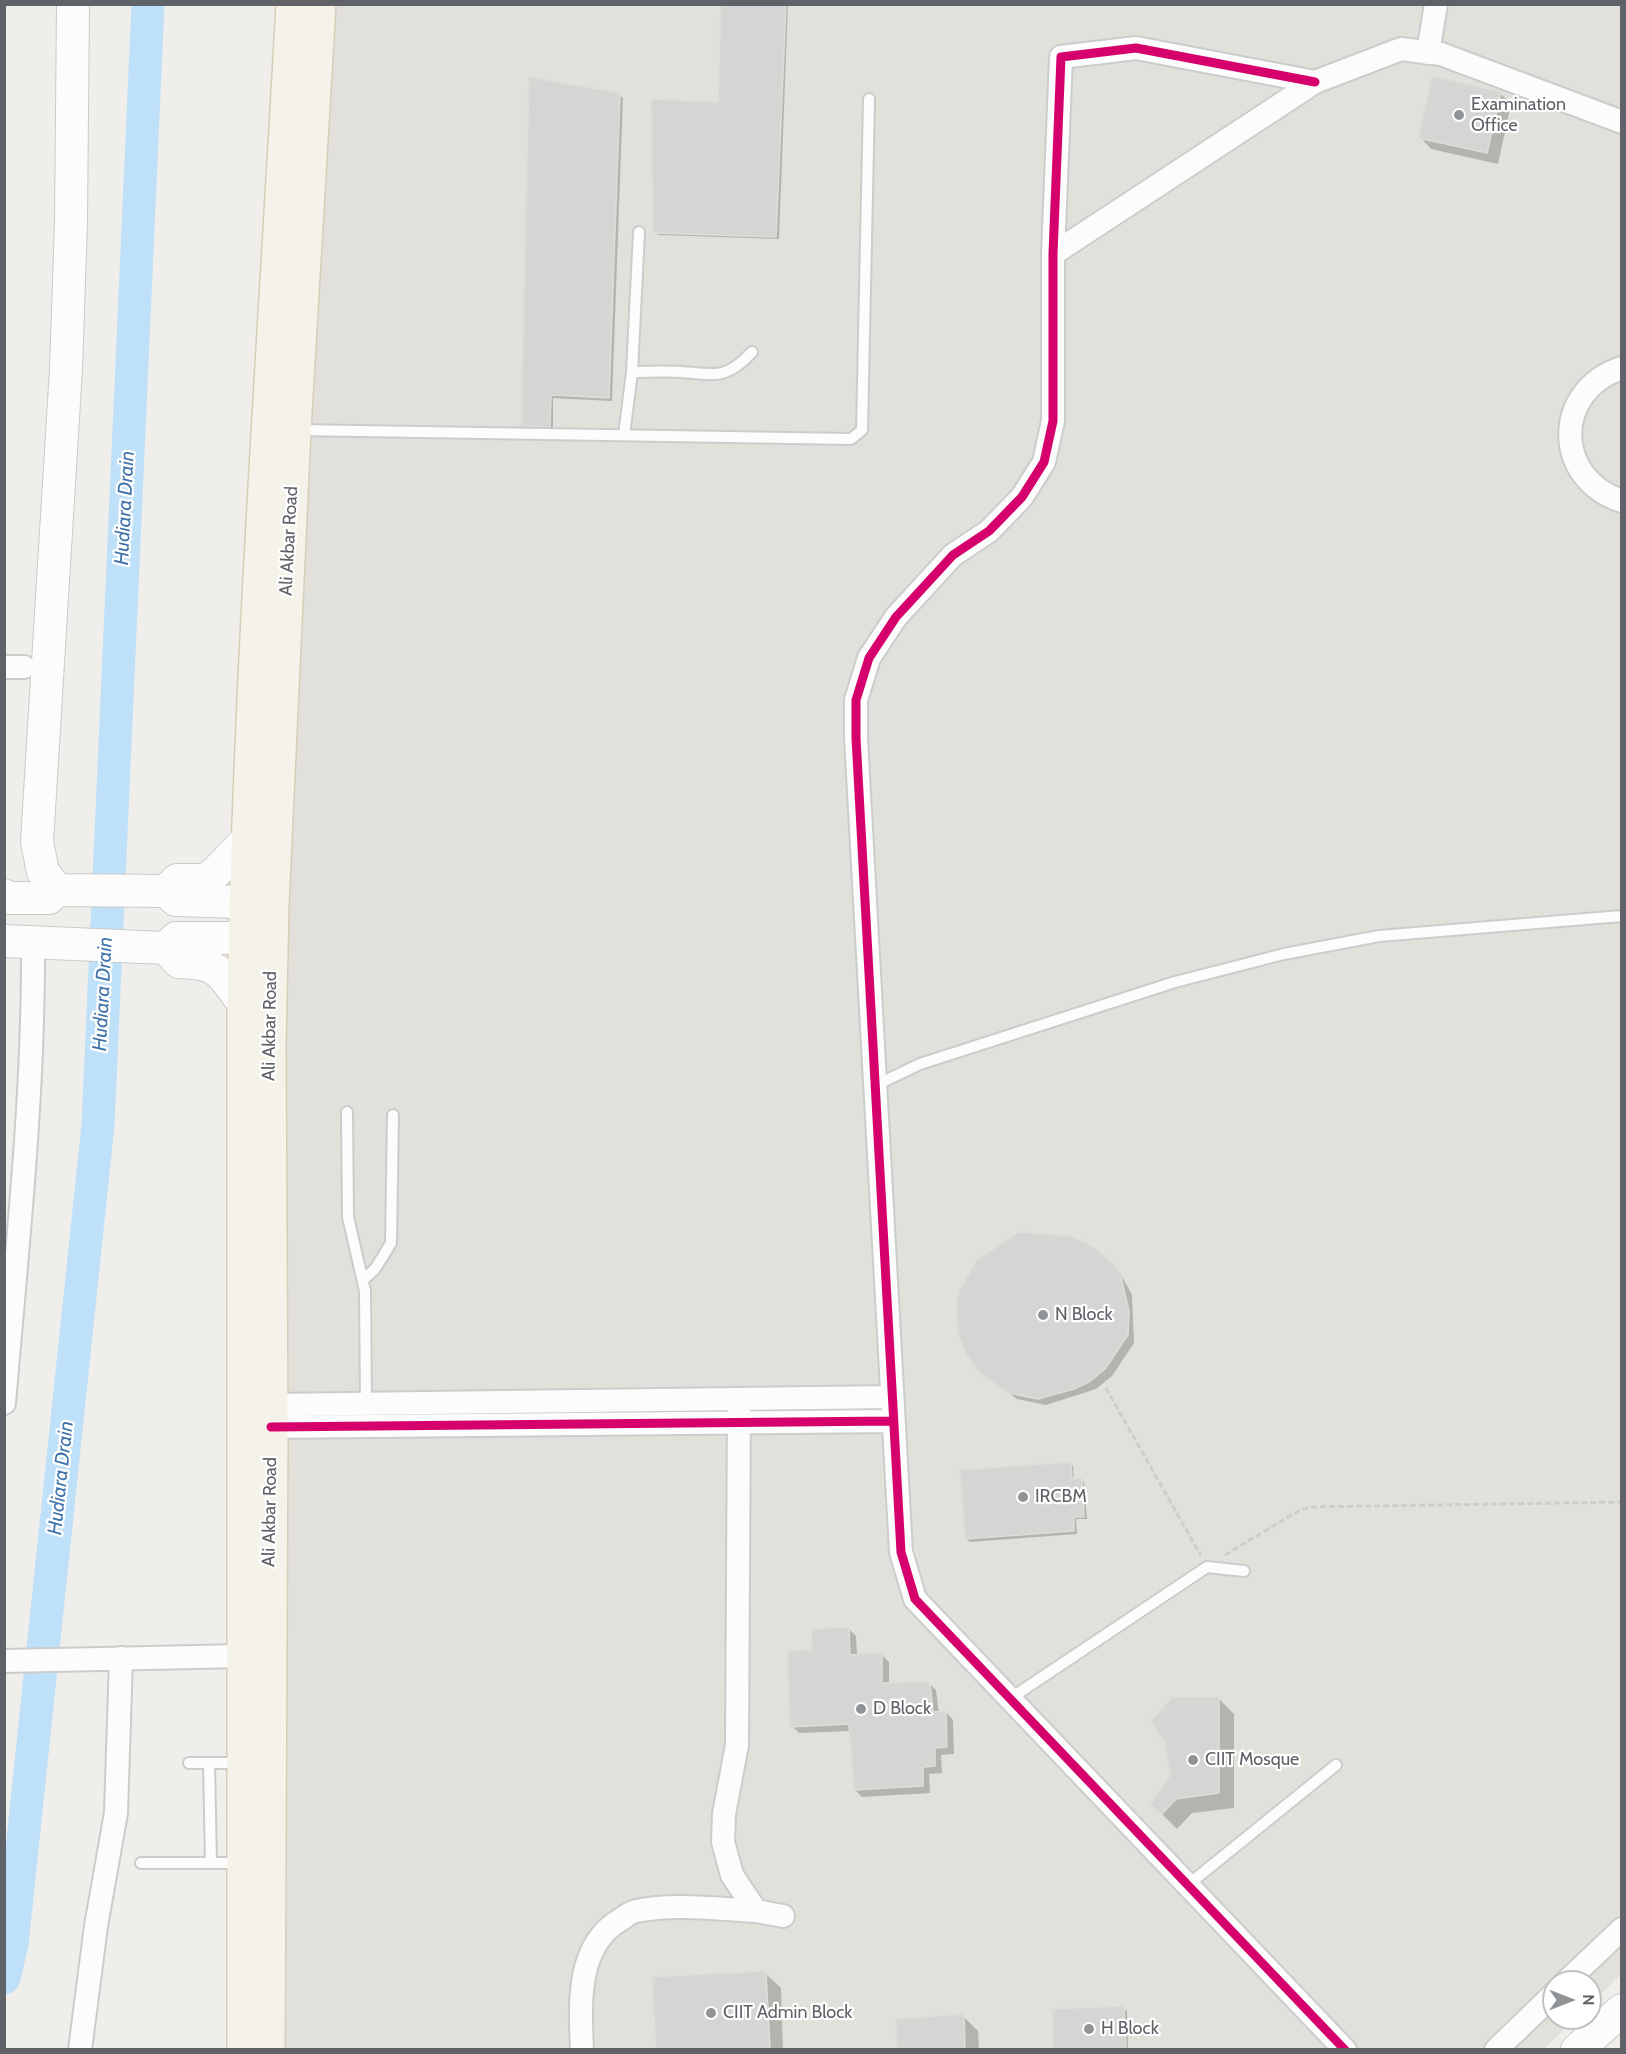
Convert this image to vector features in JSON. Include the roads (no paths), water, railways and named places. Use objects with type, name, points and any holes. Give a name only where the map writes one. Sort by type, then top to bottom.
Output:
[{"type":"main road","points":[[59,891],[43,872],[37,842],[66,369],[72,222],[73,4]]},
{"type":"main road","name":"Ali Akbar Road","points":[[259,903],[247,840],[260,549],[280,255],[293,4]]},
{"type":"main road","name":"Ali Akbar Road","points":[[268,2049],[270,1416],[258,938],[294,430],[319,4]]},
{"type":"main road","points":[[166,891],[177,880],[204,880],[213,875],[247,840]]},
{"type":"main road","points":[[37,842],[11,892],[28,942],[166,948],[180,962],[204,962],[218,969],[244,1004]]},
{"type":"main road","points":[[11,892],[49,898],[59,891],[166,891],[176,900],[259,903]]},
{"type":"main road","points":[[166,948],[176,938],[258,938]]},
{"type":"main road","name":"Ali Akbar Road","points":[[244,2049],[244,1004],[258,938]]},
{"type":"main road","points":[[1577,2049],[1622,2010]]},
{"type":"street","points":[[1428,52],[1436,4]]},
{"type":"street","points":[[1315,82],[1136,48],[1060,57],[1053,254],[1053,421],[1044,462],[1022,497],[989,531],[953,555],[896,617],[869,657],[856,700],[874,1086],[901,1552],[915,1599],[1190,1884],[1345,2049]]},
{"type":"street","points":[[1053,254],[1315,82],[1401,50],[1441,54],[1622,122]]},
{"type":"street","points":[[1622,368],[1603,376],[1587,388],[1574,410],[1570,436],[1575,462],[1590,483],[1600,491],[1622,501]]},
{"type":"street","points":[[4,1403],[26,1171],[34,1021],[28,942]]},
{"type":"street","points":[[270,1416],[739,1410],[892,1397]]},
{"type":"street","points":[[270,1416],[366,1404],[739,1410],[893,1421]]},
{"type":"street","points":[[739,1410],[737,1745],[724,1814],[723,1842],[732,1875],[756,1911]]},
{"type":"street","points":[[4,1661],[245,1656]]},
{"type":"street","points":[[80,2049],[96,1926],[116,1813],[112,1658]]},
{"type":"street","points":[[582,2049],[580,2001],[587,1959],[608,1927],[633,1911],[667,1907],[756,1911],[783,1916]]},
{"type":"street","points":[[1579,1970],[1622,1929]]},
{"type":"street","points":[[1496,2049],[1542,2005]]},
{"type":"lane","points":[[294,430],[852,439],[862,430],[869,99]]},
{"type":"lane","points":[[624,435],[632,372],[639,232]]},
{"type":"lane","points":[[632,372],[681,372],[716,377],[740,364],[752,352]]},
{"type":"lane","points":[[874,1086],[942,1056],[1175,982],[1284,954],[1379,936],[1622,916]]},
{"type":"lane","points":[[346,1112],[348,1217],[351,1240],[364,1279],[366,1404]]},
{"type":"lane","points":[[364,1279],[375,1269],[391,1243],[393,1115]]},
{"type":"lane","points":[[1011,1698],[1207,1567],[1244,1571]]},
{"type":"lane","points":[[189,1762],[244,1762]]},
{"type":"lane","points":[[209,1762],[211,1863]]},
{"type":"lane","points":[[1190,1884],[1336,1765]]},
{"type":"lane","points":[[141,1863],[245,1863]]},
{"type":"waterway","name":"Hudiara Drain","points":[[4,1978],[12,1944],[98,1125],[148,4]]},
{"type":"place","name":"Examination Office","points":[[1459,115]]},
{"type":"place","name":"N Block","points":[[1043,1315]]},
{"type":"place","name":"IRCBM","points":[[1023,1497]]},
{"type":"place","name":"D Block","points":[[861,1709]]},
{"type":"place","name":"CIIT Mosque","points":[[1193,1760]]},
{"type":"place","name":"CIIT Admin Block","points":[[711,2013]]},
{"type":"place","name":"H Block","points":[[1089,2029]]}]
